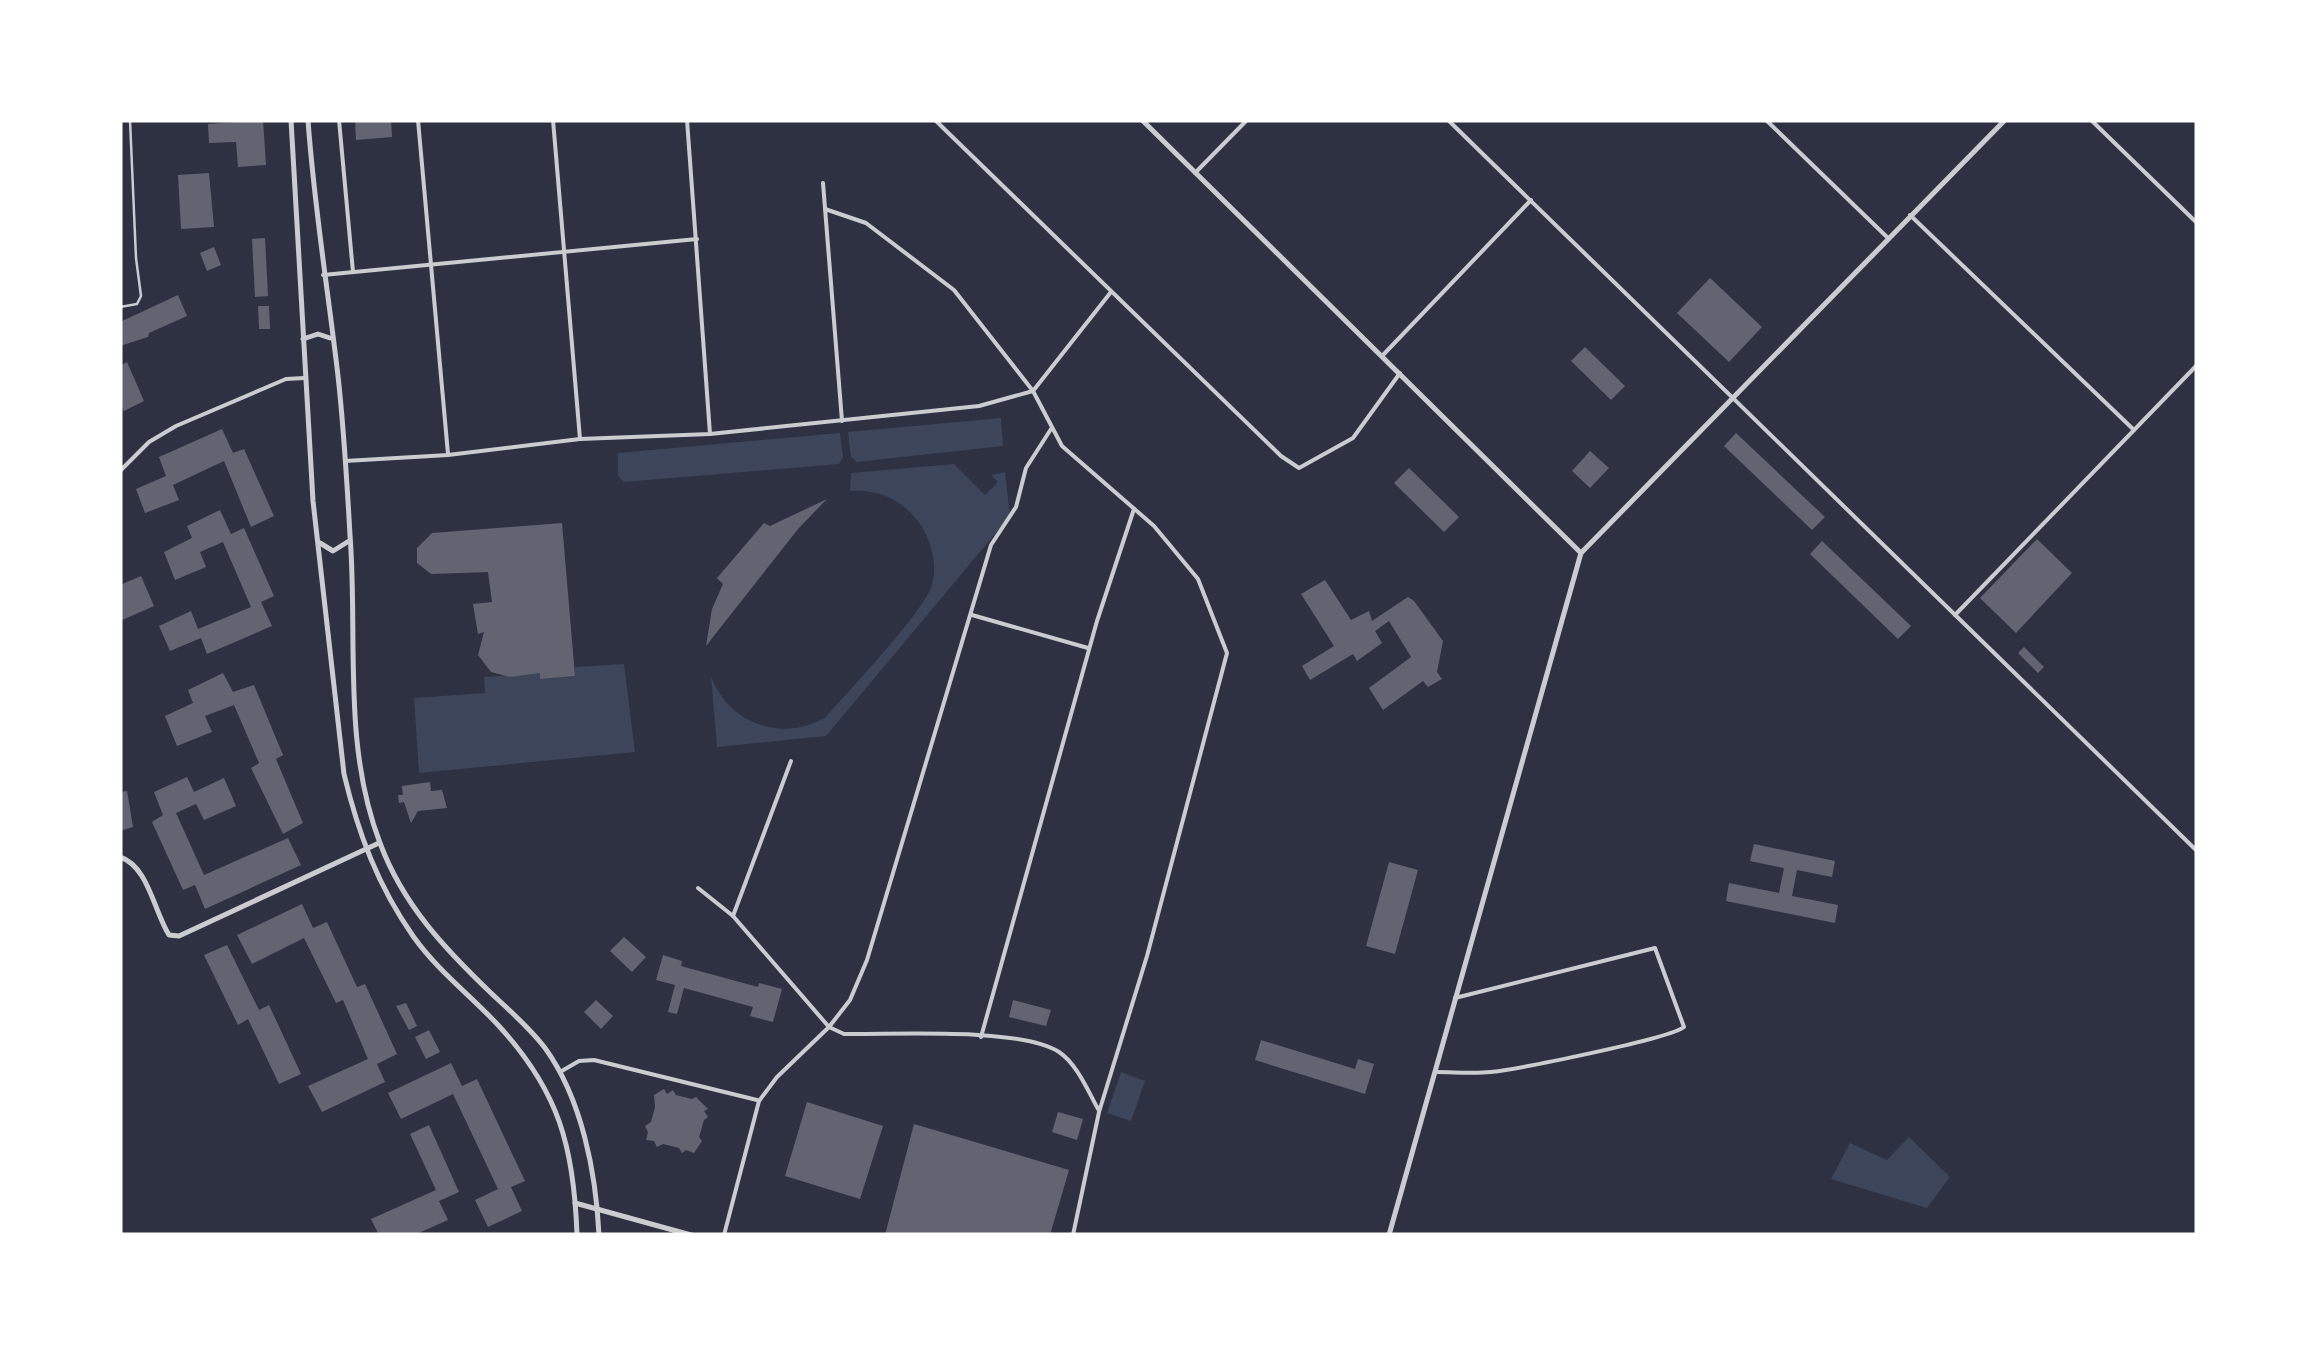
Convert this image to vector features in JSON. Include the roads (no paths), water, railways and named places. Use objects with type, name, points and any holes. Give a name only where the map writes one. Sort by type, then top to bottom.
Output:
[{"type":"street","points":[[291,120],[302,339],[318,540],[344,774],[364,848],[414,936],[454,984],[509,1038],[546,1088],[571,1157],[579,1234]]},
{"type":"street","points":[[308,120],[351,538],[355,732],[369,808],[393,874],[424,925],[537,1038],[560,1072],[573,1100],[598,1209],[599,1235]]},
{"type":"street","points":[[339,120],[353,272]]},
{"type":"street","points":[[418,120],[448,455]]},
{"type":"street","points":[[553,120],[580,439]]},
{"type":"street","points":[[688,120],[710,434]]},
{"type":"street","points":[[935,120],[1281,456],[1299,468],[1353,438],[1400,373]]},
{"type":"street","points":[[1142,120],[1581,552]]},
{"type":"street","points":[[1195,173],[1247,120]]},
{"type":"street","points":[[1448,120],[2196,847]]},
{"type":"street","points":[[1766,120],[1888,238]]},
{"type":"street","points":[[1389,1235],[1581,552],[2005,120]]},
{"type":"street","points":[[2090,120],[2197,223]]},
{"type":"street","points":[[823,183],[842,421]]},
{"type":"street","points":[[1382,355],[1532,200]]},
{"type":"street","points":[[825,209],[866,223],[954,290],[1033,392],[1062,446],[1154,526],[1198,579],[1227,653],[1147,956],[1099,1112],[1073,1235]]},
{"type":"street","points":[[1910,216],[2134,430]]},
{"type":"street","points":[[323,274],[697,239]]},
{"type":"street","points":[[344,460],[448,455],[580,439],[710,434],[959,409],[1033,392],[1111,292]]},
{"type":"street","points":[[302,339],[318,334],[332,340]]},
{"type":"street","points":[[1955,615],[2197,364]]},
{"type":"street","points":[[120,471],[148,442],[176,426],[286,379],[305,378]]},
{"type":"street","points":[[724,1235],[760,1101],[777,1077],[829,1028],[850,1000],[867,960],[991,545],[1016,507],[1026,468],[1050,429]]},
{"type":"street","points":[[981,1037],[1089,649],[1134,508]]},
{"type":"street","points":[[318,540],[336,550],[351,538]]},
{"type":"street","points":[[972,615],[1089,649]]},
{"type":"street","points":[[733,916],[792,761]]},
{"type":"street","points":[[120,857],[136,866],[168,935],[178,936],[380,842]]},
{"type":"street","points":[[698,888],[733,916],[829,1028],[844,1034],[981,1037],[1039,1043],[1062,1053],[1099,1112]]},
{"type":"street","points":[[1436,1072],[1492,1072],[1677,1032],[1684,1027],[1654,948],[1456,998]]},
{"type":"street","points":[[560,1072],[579,1061],[594,1060],[760,1101]]},
{"type":"street","points":[[575,1203],[691,1235]]},
{"type":"lane","points":[[120,307],[137,304],[142,296],[135,242],[130,120]]}]
